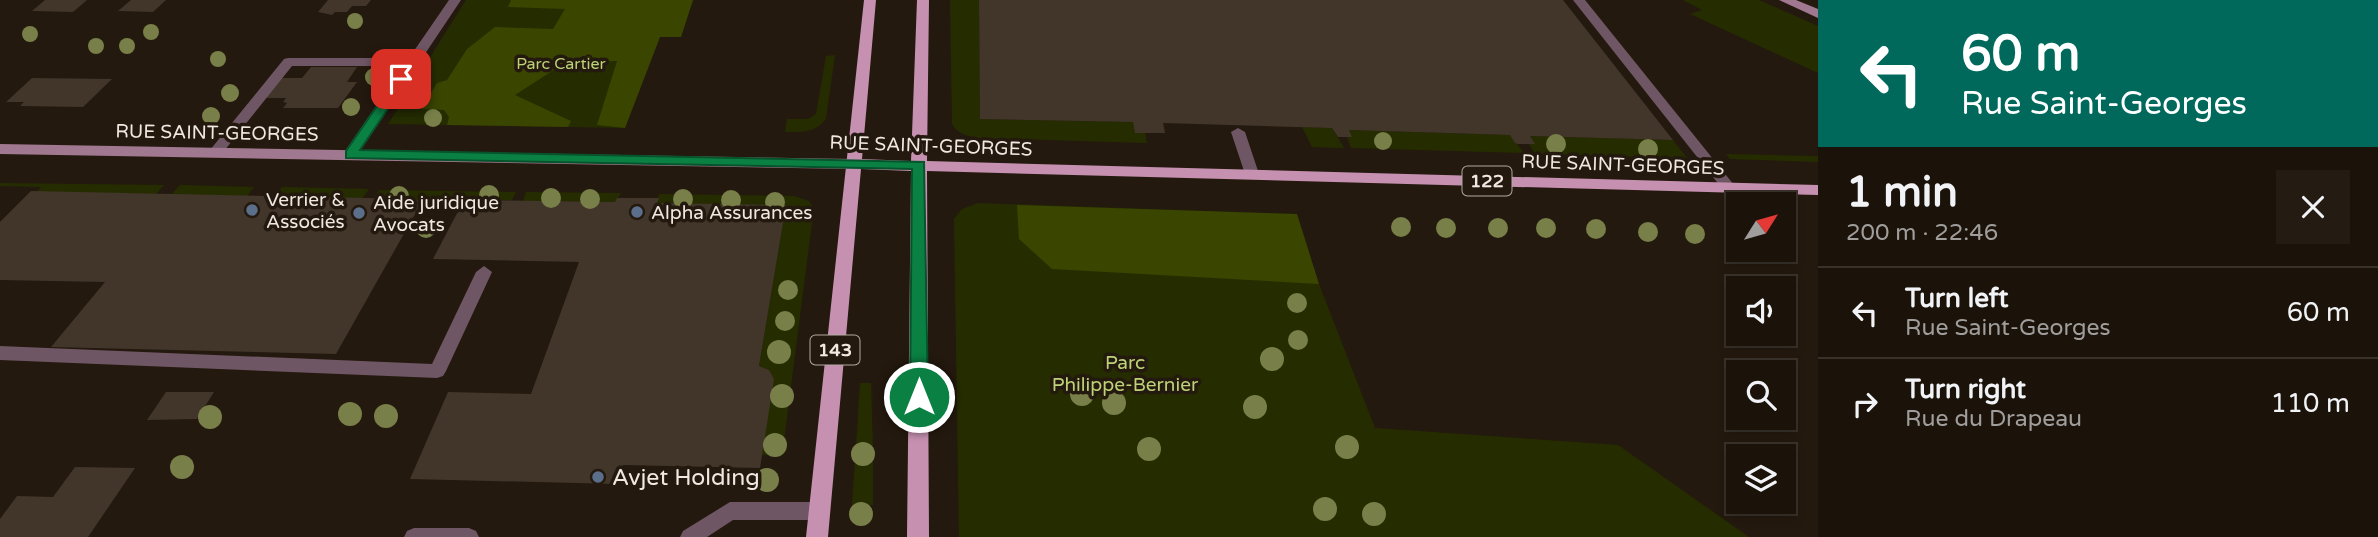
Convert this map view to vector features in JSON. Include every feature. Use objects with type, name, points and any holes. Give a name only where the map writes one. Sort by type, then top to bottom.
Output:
[{"type":"main road","name":"143","points":[[817,537],[870,0]]},
{"type":"main road","points":[[918,537],[919,165],[923,0]]},
{"type":"main road","name":"RUE SAINT-GEORGES","points":[[854,164],[1818,190]]},
{"type":"street","points":[[351,155],[455,0]]},
{"type":"street","points":[[1785,0],[1818,14]]},
{"type":"street","name":"RUE SAINT-GEORGES","points":[[0,149],[854,164]]},
{"type":"lane","points":[[1578,0],[1729,188]]},
{"type":"lane","points":[[215,153],[288,61],[413,62]]},
{"type":"lane","points":[[1238,132],[1252,174]]},
{"type":"lane","points":[[0,353],[437,371],[484,272]]},
{"type":"lane","points":[[690,537],[730,511],[819,511]]},
{"type":"lane","points":[[414,537],[469,537]]},
{"type":"green space","name":"Parc Cartier","points":[[466,0],[693,0],[681,37],[660,37],[625,128],[388,124]]},
{"type":"green space","name":"Parc Cartier","points":[[511,0],[693,0],[681,37],[660,37],[625,128],[597,125],[617,61],[566,62],[515,95],[571,121],[568,127],[447,125],[449,117],[444,110],[421,109],[437,83],[447,80],[467,49],[495,27],[553,29],[565,9],[508,7]]},
{"type":"green space","points":[[950,0],[979,0],[980,119],[1133,122],[1135,133],[1145,133],[1147,143],[978,138],[960,132],[952,124]]},
{"type":"green space","points":[[1683,0],[1759,0],[1818,26],[1818,73],[1690,14],[1702,10]]},
{"type":"green space","points":[[835,55],[826,118],[813,129],[785,132],[787,119],[808,119],[816,114],[826,56]]},
{"type":"green space","points":[[1302,127],[1332,128],[1344,148],[1312,147]]},
{"type":"green space","points":[[1349,130],[1510,135],[1524,153],[1351,148],[1347,137],[1352,137]]},
{"type":"green space","points":[[1530,136],[1673,140],[1687,158],[1535,154],[1529,144],[1534,143]]},
{"type":"green space","points":[[1726,154],[1818,156],[1818,162],[1730,159]]},
{"type":"green space","points":[[0,183],[164,185],[156,194],[37,192],[41,187],[0,186]]},
{"type":"green space","points":[[180,185],[254,187],[247,196],[171,195]]},
{"type":"green space","points":[[282,187],[369,189],[362,199],[275,197]]},
{"type":"green space","points":[[379,190],[516,192],[512,200],[464,200],[460,207],[420,205],[422,200],[373,199]]},
{"type":"green space","points":[[526,192],[621,193],[615,202],[523,201]]},
{"type":"green space","points":[[659,194],[794,196],[809,201],[813,207],[657,203]]},
{"type":"green space","name":"Parc Philippe-Bernier","points":[[978,203],[1297,214],[1319,284],[1375,428],[1618,445],[1749,537],[959,537],[954,219],[962,209]]},
{"type":"green space","points":[[1017,205],[1297,214],[1319,284],[1052,269],[1019,239]]},
{"type":"green space","points":[[784,215],[813,215],[782,456],[762,455],[773,379],[769,370],[759,366]]},
{"type":"green space","points":[[860,383],[871,383],[873,449],[856,447]]},
{"type":"green space","points":[[855,461],[873,462],[873,505],[852,505]]},
{"type":"building","points":[[45,0],[87,0],[73,12],[32,11]]},
{"type":"building","points":[[131,0],[166,0],[153,12],[118,11]]},
{"type":"building","points":[[328,0],[371,0],[366,6],[352,6],[347,12],[335,12],[332,15],[318,12]]},
{"type":"building","points":[[979,0],[1563,0],[1673,140],[1530,136],[1535,144],[1518,144],[1510,135],[1349,130],[1352,137],[1338,137],[1332,128],[1163,123],[1165,133],[1135,133],[1133,122],[980,119]]},
{"type":"building","points":[[311,67],[357,67],[347,82],[357,82],[338,108],[283,108],[287,103],[283,102],[286,98],[265,98],[281,78],[302,78]]},
{"type":"building","points":[[32,78],[112,79],[83,107],[20,106],[24,102],[6,102]]},
{"type":"building","points":[[31,191],[423,200],[336,354],[51,347],[105,282],[0,280],[0,222]]},
{"type":"building","points":[[617,198],[659,198],[657,203],[786,205],[759,366],[769,370],[774,379],[760,468],[623,465],[617,484],[410,479],[448,392],[531,394],[579,262],[433,259],[464,200],[615,202]]},
{"type":"building","points":[[166,392],[214,392],[197,419],[147,420]]},
{"type":"building","points":[[75,467],[135,468],[88,537],[0,537],[0,519],[17,496],[53,497]]},
{"type":"place","name":"Verrier & Associés","points":[[252,210]]},
{"type":"place","name":"Alpha Assurances","points":[[637,212]]},
{"type":"place","name":"Aide juridique Avocats","points":[[359,213]]},
{"type":"place","name":"Avjet Holding","points":[[598,477]]},
{"type":"route","points":[[401,79],[351,155],[919,165],[919,397]]}]
